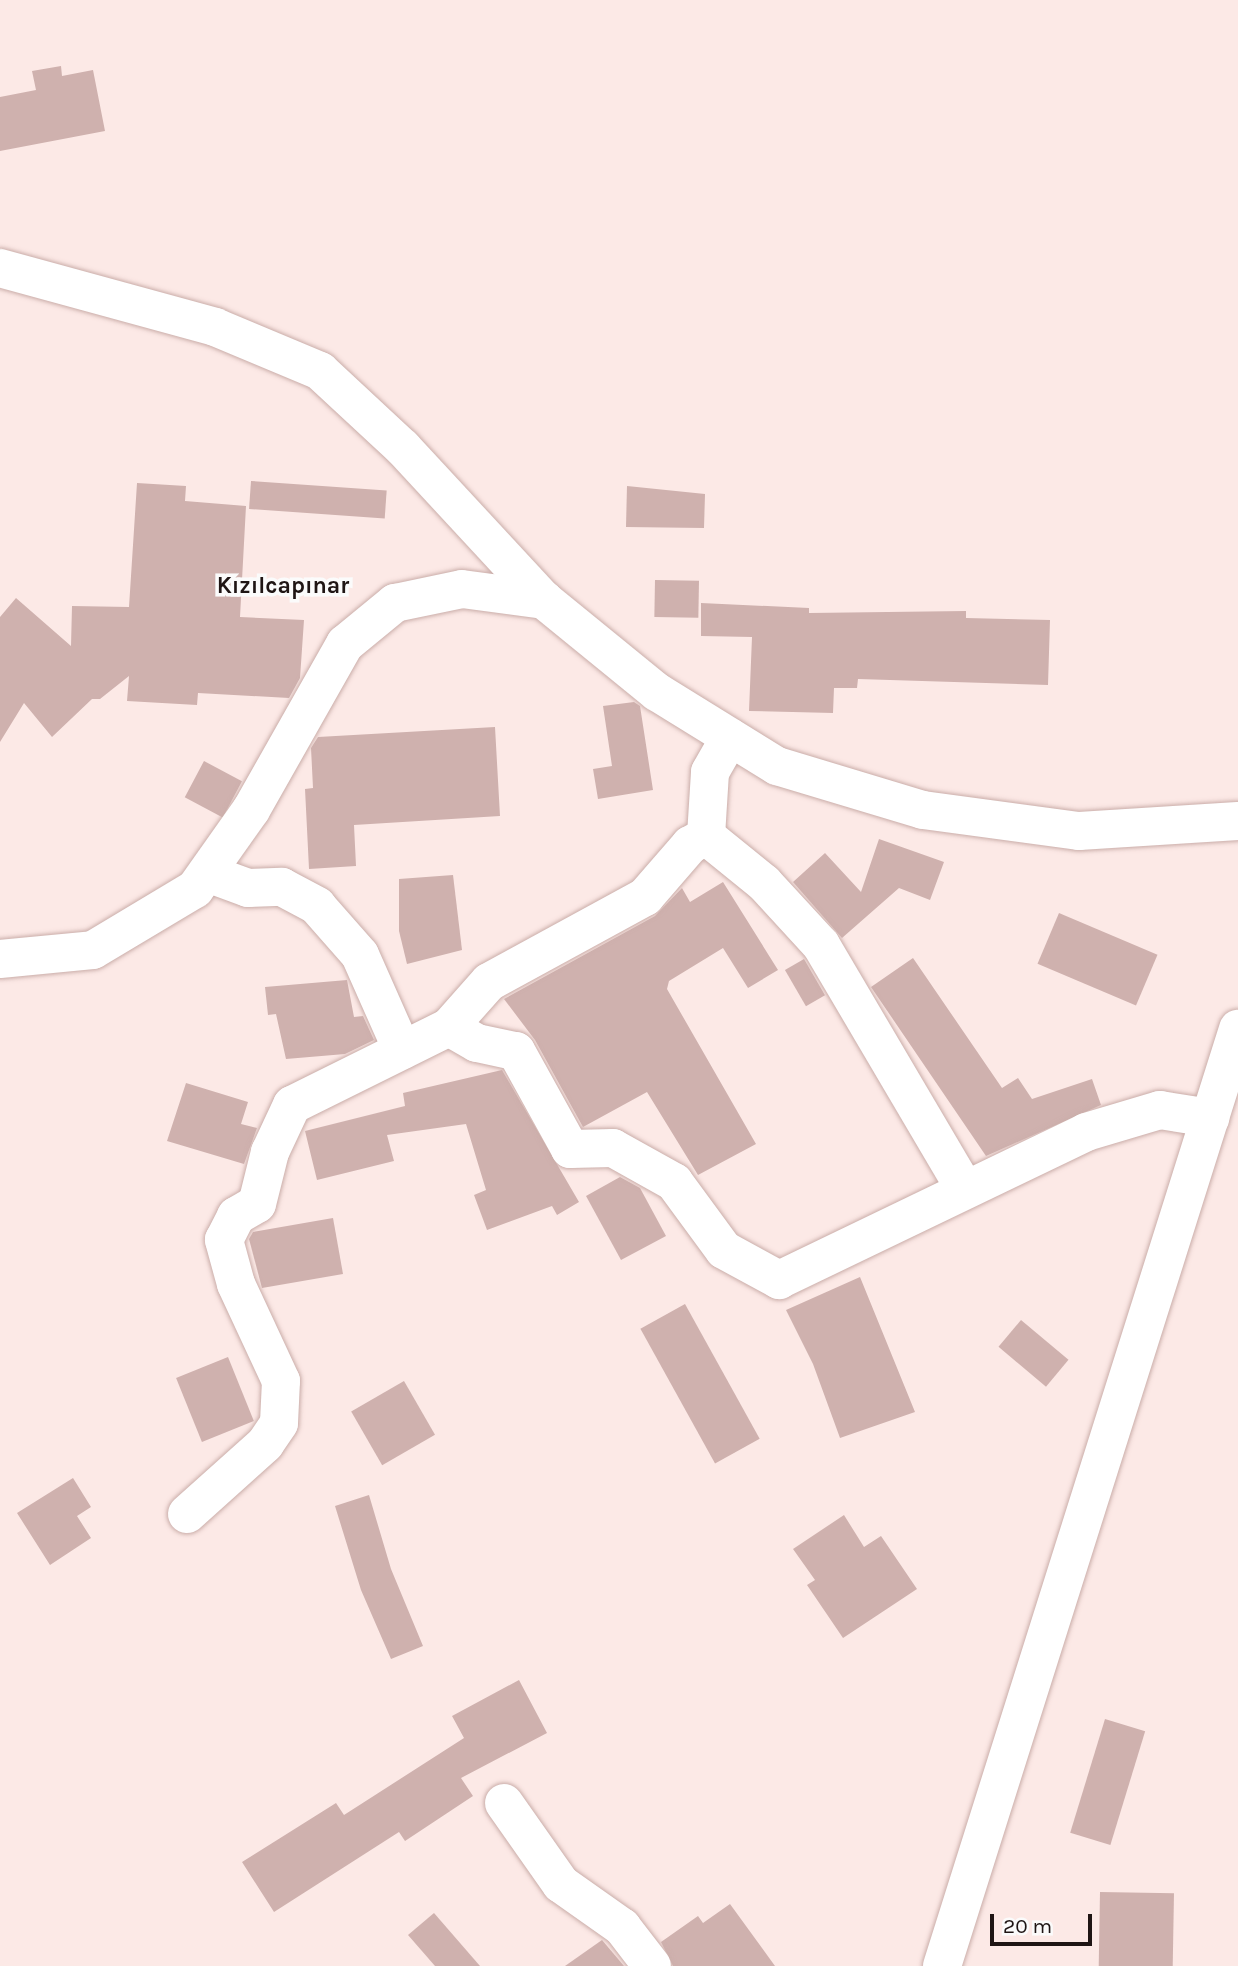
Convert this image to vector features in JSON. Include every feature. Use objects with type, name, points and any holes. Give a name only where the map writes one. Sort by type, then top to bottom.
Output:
[{"type":"street","points":[[0,268],[215,327],[320,371],[403,448],[544,600],[657,692],[777,766],[922,810],[1079,831],[1238,821]]},
{"type":"street","points":[[0,959],[93,950],[195,889],[251,810],[345,644],[395,603],[462,589],[544,600]]},
{"type":"street","points":[[706,836],[710,772],[730,737]]},
{"type":"street","points":[[187,1514],[265,1444],[279,1423],[281,1381],[236,1284],[224,1240],[236,1216],[257,1205],[270,1152],[292,1105],[449,1027],[489,982],[645,897],[690,845],[706,836]]},
{"type":"street","points":[[706,836],[764,883],[821,945],[965,1189]]},
{"type":"street","points":[[206,873],[248,888],[282,887],[317,906],[360,955],[402,1050]]},
{"type":"street","points":[[449,1027],[477,1042],[516,1051],[570,1149],[613,1147],[674,1182],[724,1250],[779,1280],[874,1238],[965,1189],[1086,1132],[1160,1110],[1210,1118]]},
{"type":"street","points":[[942,1966],[1238,1029]]},
{"type":"street","points":[[504,1803],[561,1884],[622,1927],[652,1966]]},
{"type":"building","points":[[61,66],[62,76],[93,70],[105,131],[0,151],[0,97],[36,90],[32,71]]},
{"type":"building","points":[[251,481],[387,490],[385,518],[249,509]]},
{"type":"building","points":[[137,483],[186,486],[185,501],[246,506],[240,617],[304,620],[300,678],[289,698],[198,693],[197,705],[127,701],[129,676],[100,699],[92,699],[52,737],[24,703],[0,742],[0,617],[16,598],[71,646],[72,606],[129,607]]},
{"type":"building","points":[[627,486],[705,494],[704,528],[626,527]]},
{"type":"building","points":[[655,580],[699,581],[698,618],[654,617]]},
{"type":"building","points":[[701,603],[809,608],[809,613],[966,611],[966,618],[1050,620],[1048,685],[858,679],[857,688],[834,688],[833,713],[749,711],[752,637],[701,636]]},
{"type":"building","points":[[634,702],[640,706],[653,790],[598,799],[593,769],[612,766],[603,706]]},
{"type":"building","points":[[495,727],[500,816],[354,825],[356,866],[309,869],[305,789],[313,788],[311,748],[318,737]]},
{"type":"building","points":[[204,761],[242,781],[223,817],[185,797]]},
{"type":"building","points":[[879,839],[944,862],[930,900],[899,888],[842,938],[793,882],[825,853],[861,892]]},
{"type":"building","points":[[453,875],[462,950],[407,964],[399,931],[399,879]]},
{"type":"building","points":[[723,882],[778,970],[748,988],[723,948],[669,981],[667,989],[756,1144],[698,1175],[647,1092],[583,1127],[535,1040],[504,999],[655,916],[682,888],[690,902]]},
{"type":"building","points":[[1059,913],[1157,955],[1136,1005],[1038,964]]},
{"type":"building","points":[[913,958],[1002,1088],[1018,1078],[1032,1099],[1092,1079],[1101,1105],[986,1156],[871,987]]},
{"type":"building","points":[[804,959],[825,995],[806,1006],[785,970]]},
{"type":"building","points":[[347,980],[354,1017],[363,1016],[374,1040],[345,1054],[286,1059],[276,1014],[268,1015],[265,987]]},
{"type":"building","points":[[502,1070],[579,1202],[557,1215],[552,1206],[487,1230],[474,1195],[486,1190],[466,1124],[387,1135],[394,1161],[317,1180],[305,1131],[405,1106],[403,1093]]},
{"type":"building","points":[[186,1083],[248,1102],[241,1124],[257,1128],[244,1164],[167,1141]]},
{"type":"building","points":[[620,1177],[640,1188],[666,1236],[621,1260],[586,1196]]},
{"type":"building","points":[[333,1218],[343,1274],[262,1288],[249,1239],[253,1232]]},
{"type":"building","points":[[860,1277],[915,1412],[840,1438],[813,1364],[786,1310]]},
{"type":"building","points":[[685,1304],[760,1439],[715,1463],[640,1329]]},
{"type":"building","points":[[1021,1320],[1068,1360],[1046,1387],[999,1347]]},
{"type":"building","points":[[228,1357],[254,1421],[202,1442],[176,1378]]},
{"type":"building","points":[[404,1381],[435,1435],[382,1465],[351,1412]]},
{"type":"building","points":[[73,1478],[91,1507],[77,1516],[91,1538],[50,1565],[17,1513]]},
{"type":"building","points":[[369,1495],[391,1569],[423,1646],[391,1659],[361,1590],[335,1506]]},
{"type":"building","points":[[844,1515],[864,1547],[881,1536],[917,1589],[843,1638],[807,1585],[815,1580],[793,1549]]},
{"type":"building","points":[[519,1680],[547,1733],[461,1778],[473,1796],[405,1841],[399,1832],[274,1912],[242,1862],[336,1803],[344,1815],[464,1738],[452,1716]]},
{"type":"building","points":[[1105,1719],[1145,1731],[1110,1845],[1070,1833]]},
{"type":"building","points":[[1100,1892],[1174,1893],[1173,1966],[1099,1966]]},
{"type":"building","points":[[730,1904],[775,1966],[673,1966],[661,1942],[698,1916],[703,1923]]},
{"type":"building","points":[[434,1913],[480,1966],[435,1966],[408,1935]]},
{"type":"building","points":[[602,1940],[624,1966],[565,1966]]},
{"type":"district","name":"Kızılcapınar","points":[[283,586]]}]
